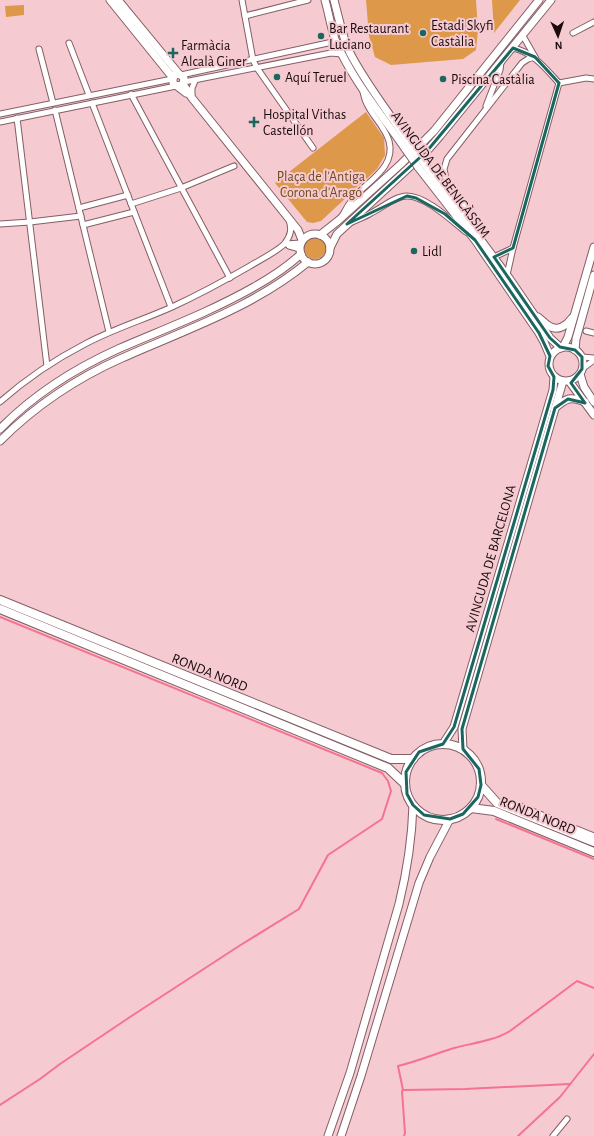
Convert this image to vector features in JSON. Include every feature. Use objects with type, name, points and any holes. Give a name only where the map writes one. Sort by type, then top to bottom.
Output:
[{"type":"main road","points":[[110,0],[166,69],[176,76],[184,78],[180,84]]},
{"type":"main road","points":[[118,0],[176,76]]},
{"type":"main road","name":"AVINGUDA DE BENICÀSSIM","points":[[325,0],[335,40],[360,84],[477,239],[544,342],[550,356]]},
{"type":"main road","name":"AVINGUDA DE BENICÀSSIM","points":[[334,0],[344,39],[350,52],[409,148]]},
{"type":"main road","points":[[298,230],[310,234],[320,234],[339,220],[401,164],[434,131],[539,0]]},
{"type":"main road","points":[[0,442],[12,429],[38,408],[72,384],[122,358],[231,310],[272,288],[308,262],[315,263],[323,261],[328,256],[337,234],[427,151],[523,36],[551,0]]},
{"type":"main road","points":[[176,76],[173,83],[180,84],[192,98],[298,230],[301,246],[308,262]]},
{"type":"main road","points":[[0,429],[33,400],[67,376],[118,349],[184,322],[238,296],[267,279],[294,260],[301,246],[310,234]]},
{"type":"main road","points":[[320,234],[327,240],[330,248]]},
{"type":"main road","name":"AVINGUDA DE BENICÀSSIM","points":[[477,239],[494,257],[550,338],[562,347]]},
{"type":"main road","points":[[594,247],[568,337],[562,347],[554,351],[550,356],[548,366],[554,377],[566,381],[585,402],[594,415]]},
{"type":"main road","points":[[576,350],[576,339],[594,275]]},
{"type":"main road","points":[[536,316],[549,326],[558,328],[567,325],[574,317]]},
{"type":"main road","points":[[562,347],[576,350],[582,357],[581,372],[584,387],[594,402]]},
{"type":"main road","points":[[566,381],[575,379],[581,372]]},
{"type":"main road","name":"AVINGUDA DE BARCELONA","points":[[443,744],[454,727],[551,397],[554,377]]},
{"type":"main road","name":"AVINGUDA DE BARCELONA","points":[[463,749],[462,729],[555,408],[566,381]]},
{"type":"main road","points":[[555,408],[568,399],[576,399],[585,402]]},
{"type":"main road","name":"RONDA NORD","points":[[0,600],[391,759],[413,759]]},
{"type":"main road","name":"RONDA NORD","points":[[0,610],[388,768],[405,784]]},
{"type":"main road","points":[[328,1136],[350,1073],[400,904],[412,834],[412,805],[407,794],[405,784],[406,772],[413,759],[420,752],[430,746],[443,744],[454,746],[463,749],[472,757],[479,769],[481,785],[478,797],[471,808],[463,814],[450,819],[437,819],[424,815],[412,805]]},
{"type":"main road","name":"RONDA NORD","points":[[481,785],[497,803],[594,842]]},
{"type":"main road","name":"RONDA NORD","points":[[471,808],[494,811],[594,852]]},
{"type":"main road","points":[[341,1136],[361,1076],[419,883],[430,857],[450,819]]},
{"type":"street","points":[[242,0],[253,60],[256,68],[314,148]]},
{"type":"street","points":[[244,16],[308,0]]},
{"type":"street","points":[[573,33],[594,22]]},
{"type":"street","points":[[523,36],[535,57],[559,83]]},
{"type":"street","points":[[0,114],[328,44],[335,40]]},
{"type":"street","points":[[69,43],[89,95]]},
{"type":"street","points":[[321,45],[324,54]]},
{"type":"street","points":[[513,48],[522,49],[535,57]]},
{"type":"street","points":[[40,50],[53,103]]},
{"type":"street","points":[[0,122],[324,54],[342,54]]},
{"type":"street","points":[[483,113],[522,63],[535,57]]},
{"type":"street","points":[[483,113],[500,70],[501,62]]},
{"type":"street","points":[[161,80],[166,69]]},
{"type":"street","points":[[192,98],[192,88],[198,80],[198,72]]},
{"type":"street","points":[[559,83],[586,78],[594,79]]},
{"type":"street","points":[[507,275],[513,248],[559,83]]},
{"type":"street","points":[[339,220],[356,195],[384,170],[389,156],[390,142],[385,131],[366,104],[360,84]]},
{"type":"street","points":[[131,94],[230,278]]},
{"type":"street","points":[[92,103],[171,307]]},
{"type":"street","points":[[54,110],[109,332]]},
{"type":"street","name":"AVINGUDA DE BENICÀSSIM","points":[[477,239],[474,219],[446,179],[444,168],[447,159],[483,113]]},
{"type":"street","points":[[17,118],[47,366]]},
{"type":"street","points":[[131,204],[182,188],[234,166]]},
{"type":"street","points":[[79,208],[128,195]]},
{"type":"street","points":[[347,224],[370,214],[397,199],[407,196],[416,198],[445,214],[477,239]]},
{"type":"street","points":[[83,225],[134,212]]},
{"type":"street","points":[[0,224],[81,216]]},
{"type":"street","points":[[0,402],[22,383],[84,344],[109,332],[171,307],[230,278],[285,244],[292,228],[288,217]]},
{"type":"street","points":[[285,244],[301,246]]},
{"type":"street","points":[[494,257],[513,248]]},
{"type":"street","points":[[586,331],[594,333]]},
{"type":"street","points":[[582,357],[594,359]]},
{"type":"street","points":[[581,372],[594,359]]},
{"type":"street","name":"RONDA NORD","points":[[507,806],[520,806],[594,836]]},
{"type":"street","points":[[553,1136],[567,1119]]},
{"type":"highlighted area","points":[[513,48],[535,57],[559,83],[513,248],[494,257],[550,338],[560,347],[575,350],[582,357],[582,369],[571,383],[585,403],[568,399],[555,408],[462,729],[463,749],[479,769],[481,785],[478,797],[463,814],[450,819],[424,815],[413,805],[407,794],[406,772],[419,752],[443,744],[454,727],[553,390],[554,377],[548,366],[550,356],[539,333],[475,240],[445,214],[416,198],[407,196],[347,224],[427,151]]},
{"type":"green space","name":"Estadi Skyfi Castàlia","points":[[366,0],[476,0],[478,30],[476,50],[463,59],[391,65],[375,57],[369,36]]},
{"type":"green space","points":[[492,0],[520,0],[494,33]]},
{"type":"green space","points":[[24,5],[24,15],[6,17],[5,6]]},
{"type":"green space","name":"Plaça de l'Antiga Corona d'Aragó","points":[[366,112],[384,138],[385,155],[377,169],[321,221],[313,223],[307,222],[275,183]]},
{"type":"green space","points":[[315,237],[319,238],[325,244],[325,252],[319,258],[315,259],[311,258],[305,252],[304,248],[305,244],[311,238]]},
{"type":"waterway","points":[[0,617],[382,773],[388,781],[391,791],[382,819],[328,855],[299,909],[130,1017],[0,1105]]},
{"type":"waterway","points":[[496,819],[594,859]]},
{"type":"waterway","points":[[404,1136],[403,1090],[398,1066],[454,1048],[490,1039],[510,1031],[577,981],[594,988]]},
{"type":"waterway","points":[[518,1136],[560,1097],[594,1054]]},
{"type":"waterway","points":[[404,1090],[465,1089],[570,1084]]},
{"type":"place","name":"Estadi Skyfi Castàlia","points":[[423,33]]},
{"type":"place","name":"Bar Restaurant Luciano","points":[[321,36]]},
{"type":"place","name":"Farmàcia Alcalà Giner","points":[[173,53]]},
{"type":"place","name":"Aquí Teruel","points":[[277,77]]},
{"type":"place","name":"Piscina Castàlia","points":[[443,79]]},
{"type":"place","name":"Hospital Vithas Castellón","points":[[254,122]]},
{"type":"place","name":"Lidl","points":[[414,251]]}]
